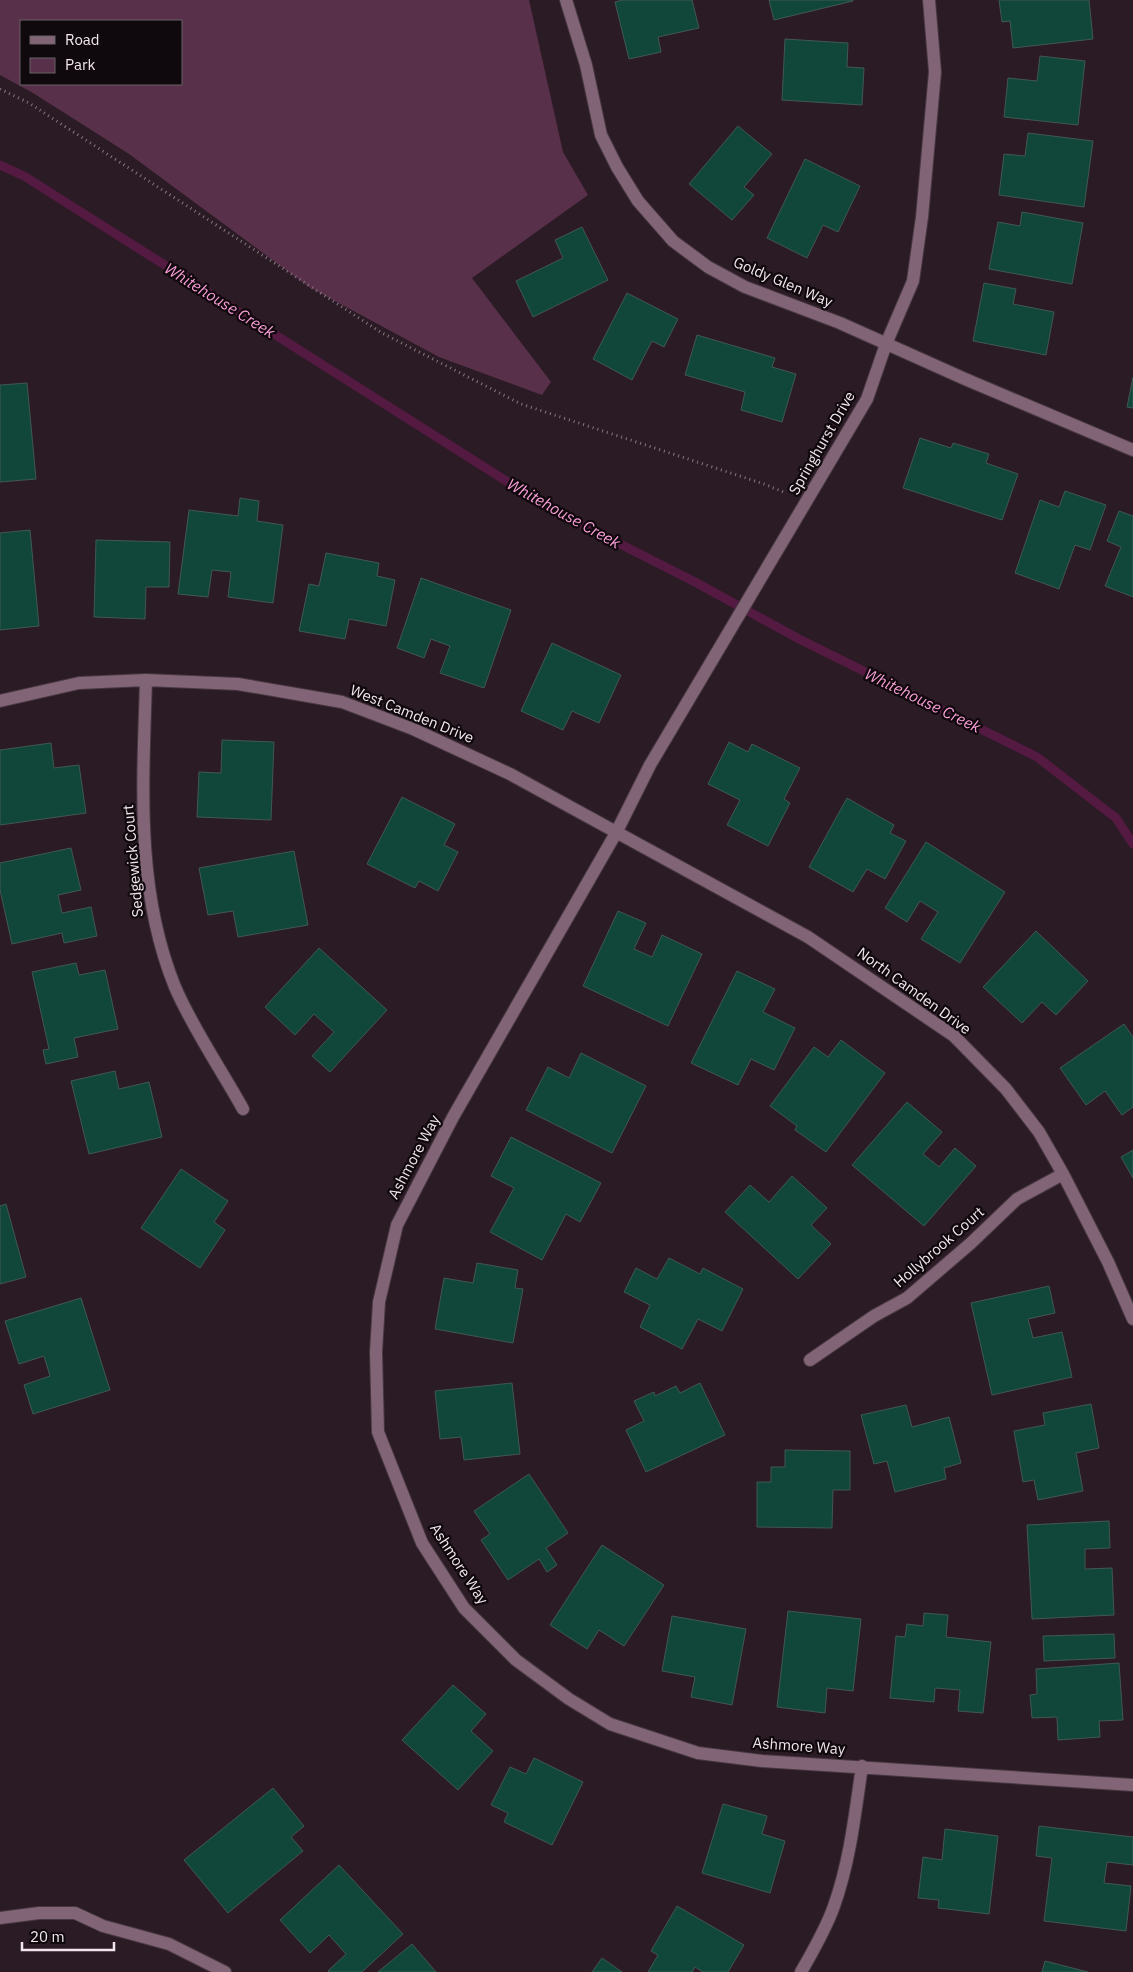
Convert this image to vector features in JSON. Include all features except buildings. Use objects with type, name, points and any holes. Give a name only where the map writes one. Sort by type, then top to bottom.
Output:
[{"type":"street","name":"Goldy Glen Way","points":[[566,0],[586,65],[601,135],[638,201],[673,241],[708,266],[745,287],[840,323],[1133,450]]},
{"type":"street","name":"Springhurst Drive","points":[[616,833],[650,766],[867,399],[886,344],[913,281],[922,217],[935,72],[929,0]]},
{"type":"street","name":"West Camden Drive","points":[[0,701],[79,683],[146,680],[238,684],[342,702],[413,729],[510,774],[616,833]]},
{"type":"street","name":"Sedgewick Court","points":[[146,680],[143,825],[149,888],[157,934],[176,987],[199,1033],[243,1109]]},
{"type":"street","name":"North Camden Drive","points":[[616,833],[808,937],[954,1036],[1006,1089],[1039,1132],[1063,1174],[1108,1262],[1133,1319]]},
{"type":"street","name":"Ashmore Way","points":[[616,833],[453,1117],[397,1225],[379,1302],[376,1352],[378,1432],[422,1543],[464,1608],[516,1660],[569,1699],[610,1724],[698,1753],[762,1761],[1133,1785]]},
{"type":"street","name":"Hollybrook Court","points":[[810,1360],[874,1316],[907,1298],[971,1243],[1016,1199],[1063,1174]]},
{"type":"street","points":[[801,1972],[820,1938],[834,1907],[850,1848],[862,1766]]},
{"type":"street","points":[[0,1918],[39,1913],[75,1913],[103,1926],[169,1944],[225,1972]]},
{"type":"path","points":[[0,89],[29,103],[382,333],[521,404],[775,488]]},
{"type":"green space","points":[[0,0],[529,0],[563,152],[588,195],[472,278],[551,382],[542,395],[439,357],[309,287],[129,154],[33,93],[0,75]]},
{"type":"waterway","name":"Whitehouse Creek","points":[[0,165],[24,176],[549,508],[695,582],[799,639],[1037,757],[1116,818],[1133,844]]}]
